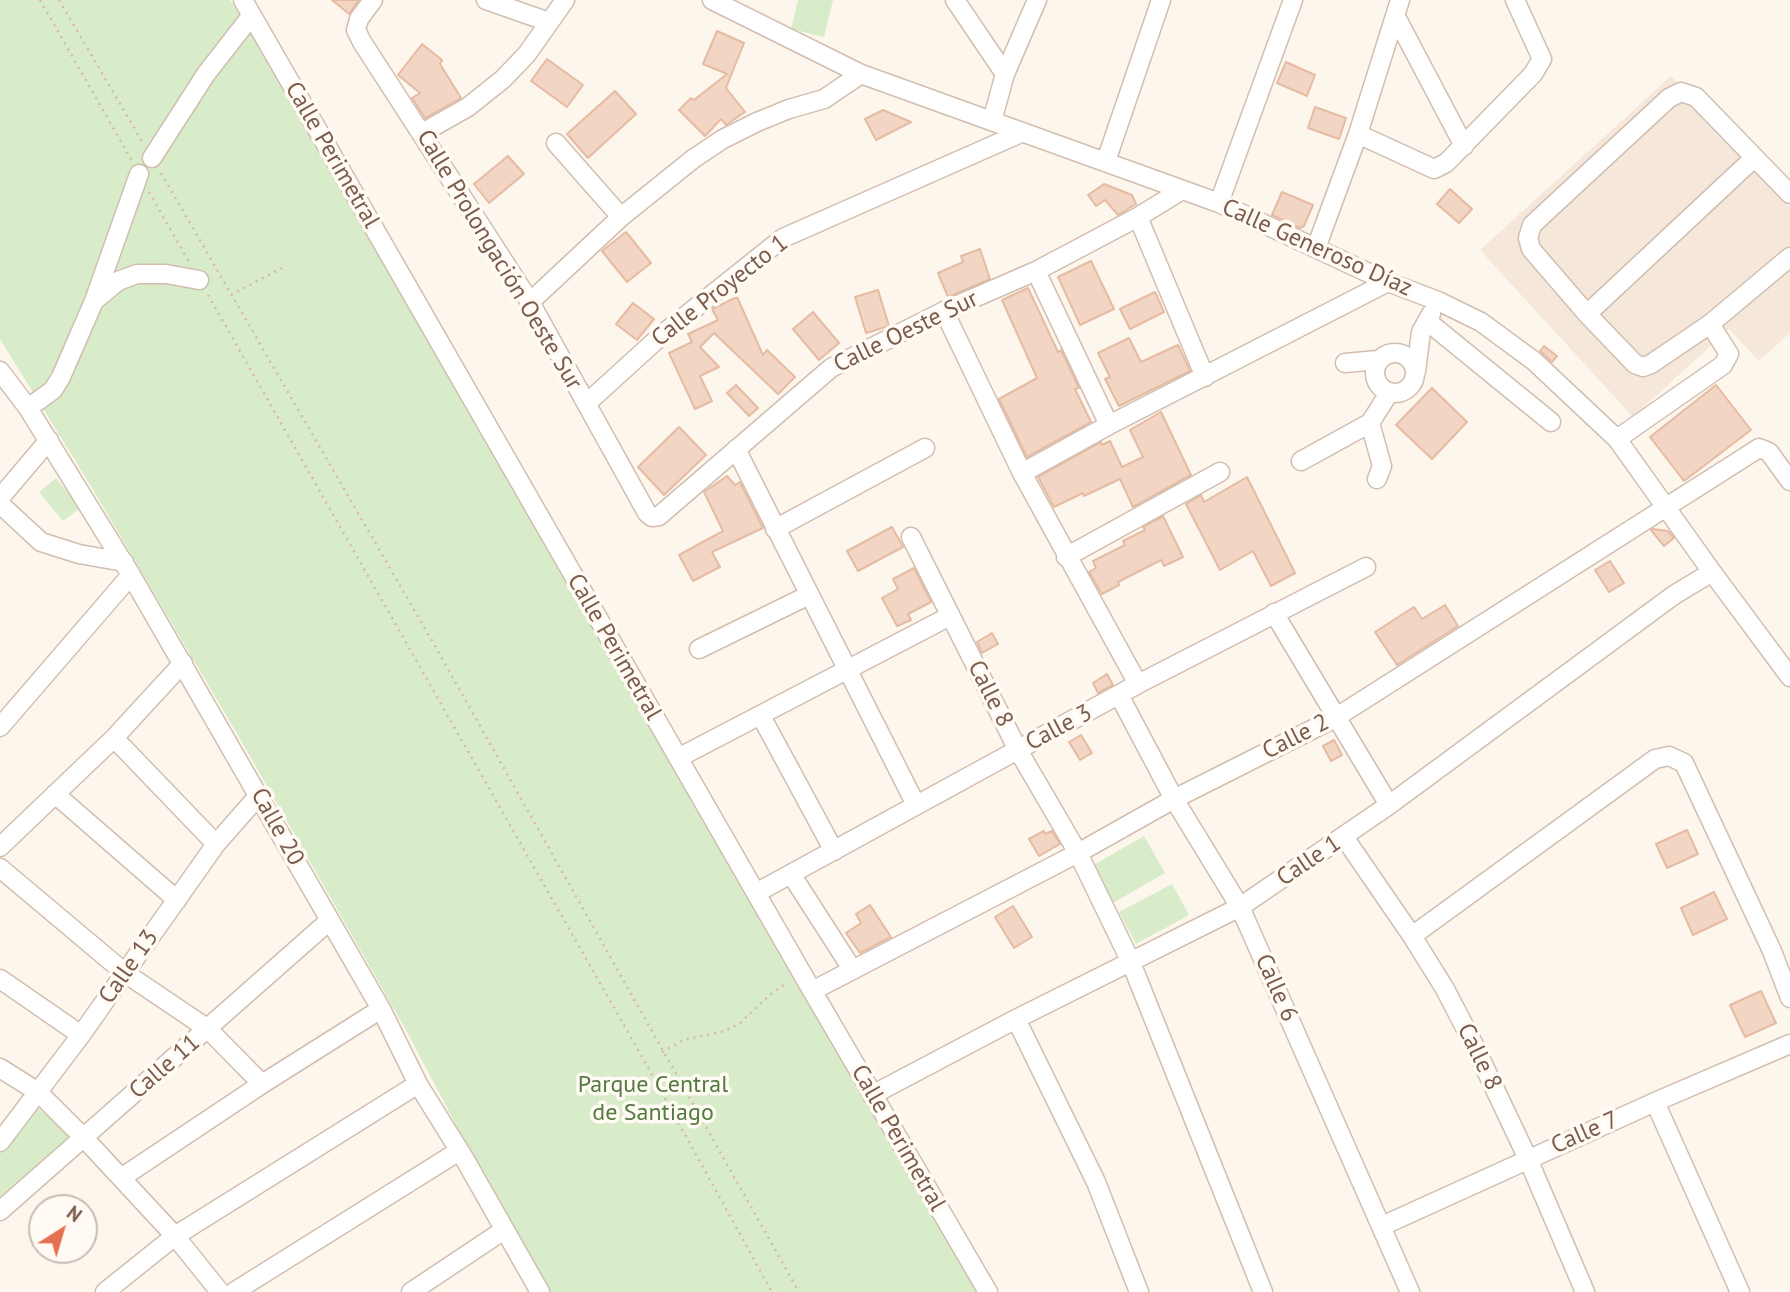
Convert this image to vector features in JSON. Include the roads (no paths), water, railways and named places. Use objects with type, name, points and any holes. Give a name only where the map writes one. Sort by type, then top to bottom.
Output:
[{"type":"street","name":"Calle Prolongación Oeste Sur","points":[[373,0],[359,19],[356,30],[530,302],[647,513],[652,517],[659,516]]},
{"type":"street","points":[[486,0],[549,22]]},
{"type":"street","points":[[422,133],[468,107],[503,79],[527,54],[565,0]]},
{"type":"street","name":"Calle Generoso Díaz","points":[[712,0],[861,74],[1021,133],[1106,160],[1219,203],[1481,322],[1534,361],[1618,439],[1790,677]]},
{"type":"street","points":[[955,0],[1005,74]]},
{"type":"street","points":[[992,121],[1005,74],[1037,0]]},
{"type":"street","points":[[1106,160],[1161,0]]},
{"type":"street","points":[[1219,203],[1293,0]]},
{"type":"street","points":[[1358,134],[1434,169],[1446,163],[1533,74],[1542,59],[1515,0]]},
{"type":"street","points":[[152,158],[248,8]]},
{"type":"street","name":"Calle Perimetral","points":[[248,8],[812,991],[988,1292]]},
{"type":"street","points":[[1398,9],[1464,146]]},
{"type":"street","points":[[1316,248],[1358,134],[1398,9]]},
{"type":"street","points":[[530,302],[621,217],[693,159],[723,139],[789,109],[824,99],[861,74]]},
{"type":"street","points":[[1790,194],[1696,97],[1681,92],[1669,99],[1532,225],[1528,238],[1531,249],[1587,314],[1635,364],[1643,367],[1710,324],[1790,257]]},
{"type":"street","name":"Calle Proyecto 1","points":[[587,403],[664,334],[783,238],[1021,133]]},
{"type":"street","points":[[556,143],[621,217]]},
{"type":"street","points":[[1587,314],[1754,158]]},
{"type":"street","points":[[28,408],[53,390],[61,377],[94,301],[139,174]]},
{"type":"street","name":"Calle Oeste Sur","points":[[659,516],[831,368],[944,311],[1035,271],[1138,217],[1182,190]]},
{"type":"street","points":[[1138,217],[1205,377]]},
{"type":"street","points":[[1035,271],[1109,425]]},
{"type":"street","points":[[94,301],[118,281],[137,274],[166,274],[199,280]]},
{"type":"street","points":[[1022,473],[1109,425],[1388,282]]},
{"type":"street","points":[[1401,353],[1424,327],[1438,302]]},
{"type":"street","points":[[944,311],[1022,473],[1138,684]]},
{"type":"street","points":[[1618,439],[1723,365],[1729,354],[1710,324]]},
{"type":"street","points":[[1378,360],[1374,375],[1377,383],[1389,393],[1397,394],[1411,386],[1424,327]]},
{"type":"street","points":[[1424,327],[1551,422]]},
{"type":"street","points":[[1345,363],[1378,360],[1392,352],[1401,353],[1413,363],[1416,371]]},
{"type":"street","name":"Calle 20","points":[[0,370],[49,440],[183,663],[381,1009],[418,1084],[540,1292]]},
{"type":"street","points":[[1301,461],[1370,423],[1389,393]]},
{"type":"street","points":[[1370,423],[1382,466],[1377,479]]},
{"type":"street","points":[[0,498],[49,440]]},
{"type":"street","points":[[775,529],[925,448]]},
{"type":"street","name":"Calle 2","points":[[812,991],[1078,853],[1174,799],[1335,718],[1759,448],[1769,452],[1790,481]]},
{"type":"street","points":[[736,449],[916,805]]},
{"type":"street","points":[[1066,557],[1220,472]]},
{"type":"street","points":[[0,504],[41,542],[127,568],[0,727]]},
{"type":"street","name":"Calle 8","points":[[911,537],[1018,750],[1078,853],[1130,960],[1263,1292]]},
{"type":"street","name":"Calle 3","points":[[756,893],[1138,684],[1366,567]]},
{"type":"street","name":"Calle 1","points":[[872,1095],[1016,1018],[1240,907],[1389,805],[1674,595],[1712,572]]},
{"type":"street","points":[[699,649],[809,595]]},
{"type":"street","points":[[1273,613],[1389,805]]},
{"type":"street","points":[[678,758],[950,616]]},
{"type":"street","points":[[0,847],[114,738],[183,663]]},
{"type":"street","name":"Calle 6","points":[[1119,695],[1174,799],[1240,907],[1410,1292]]},
{"type":"street","points":[[761,716],[834,851]]},
{"type":"street","points":[[114,738],[216,844]]},
{"type":"street","points":[[1412,936],[1656,759],[1669,756],[1684,763],[1772,951],[1790,998]]},
{"type":"street","points":[[55,794],[177,900]]},
{"type":"street","name":"Calle 13","points":[[0,1142],[81,1035],[216,844],[259,794]]},
{"type":"street","name":"Calle 8","points":[[1344,837],[1445,989],[1528,1159],[1585,1292]]},
{"type":"street","points":[[0,868],[125,972],[208,1029],[262,1084]]},
{"type":"street","points":[[791,874],[852,969]]},
{"type":"street","name":"Calle 11","points":[[0,1211],[329,921]]},
{"type":"street","points":[[0,979],[81,1035]]},
{"type":"street","points":[[121,1178],[381,1009]]},
{"type":"street","points":[[1016,1018],[1096,1182],[1139,1292]]},
{"type":"street","name":"Calle 7","points":[[1382,1226],[1790,1044]]},
{"type":"street","points":[[0,1068],[38,1092],[84,1138],[175,1236],[220,1292]]},
{"type":"street","points":[[105,1292],[175,1236],[418,1084]]},
{"type":"street","points":[[1655,1102],[1740,1292]]},
{"type":"street","points":[[234,1292],[458,1151]]},
{"type":"street","points":[[416,1291],[504,1230]]},
{"type":"park label","name":"Parque Central de Santiago","points":[[653,1099]]}]
